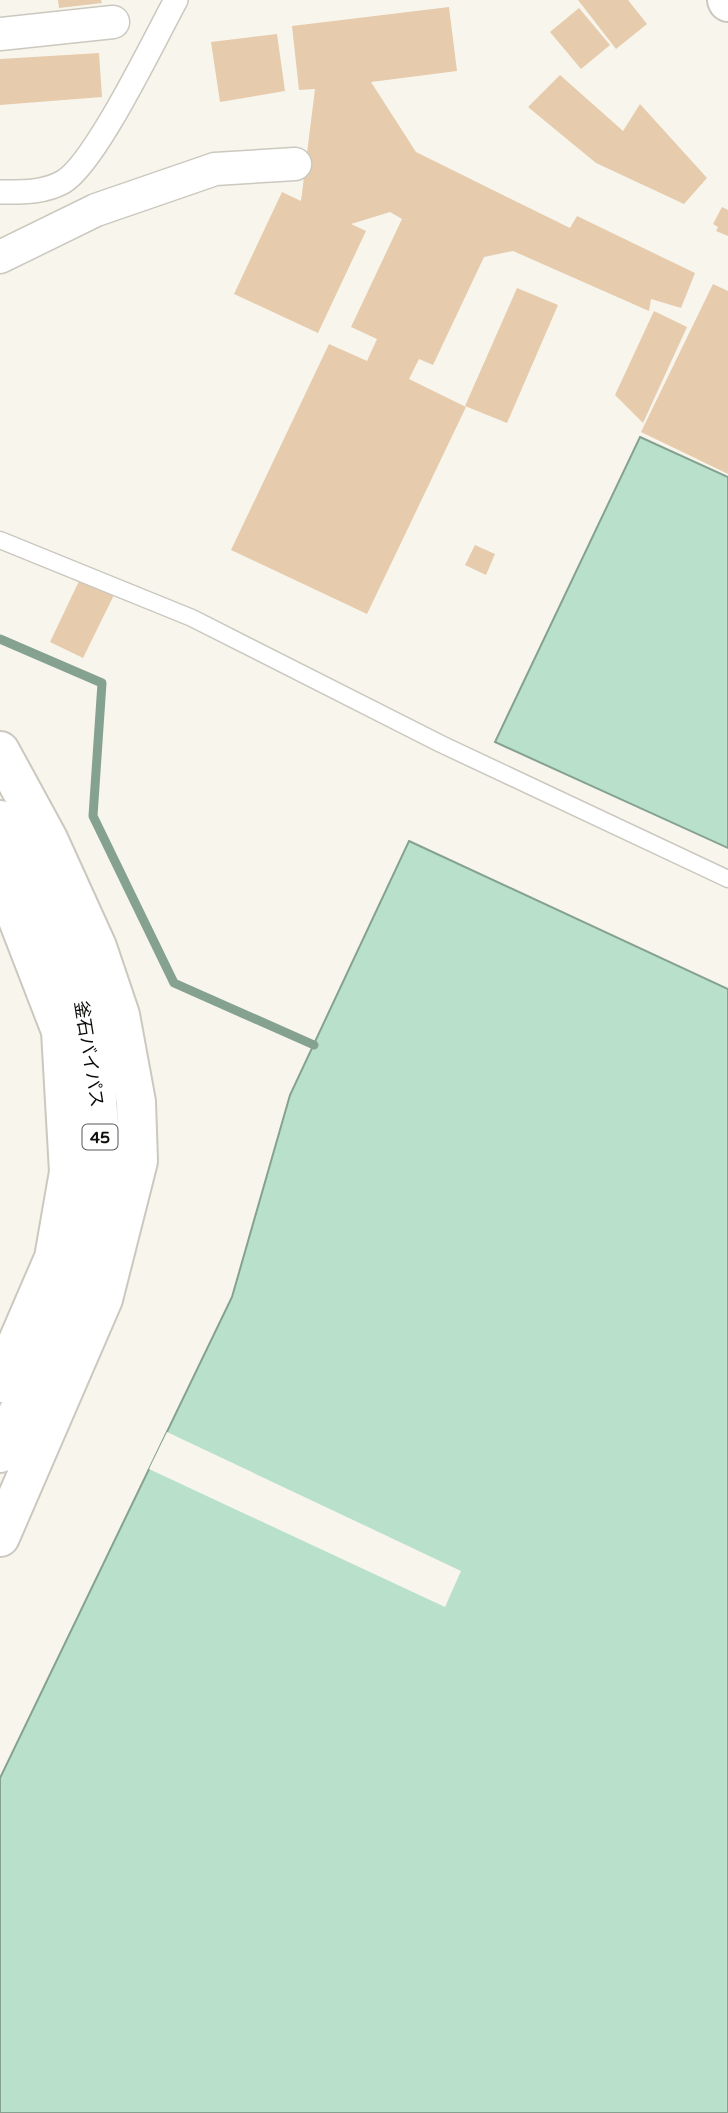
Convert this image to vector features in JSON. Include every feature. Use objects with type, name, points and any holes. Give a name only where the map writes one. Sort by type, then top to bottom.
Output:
[{"type":"main road","points":[[0,751],[48,839],[105,970],[120,1015],[134,1090],[138,1161],[103,1299],[0,1537]]},
{"type":"main road","name":"釜石バイパス","points":[[0,820],[80,993],[95,1075],[102,1163],[75,1285],[0,1453]]},
{"type":"main road","points":[[0,873],[61,1031],[69,1172],[54,1258],[0,1383]]},
{"type":"street","points":[[0,192],[33,192],[64,181],[88,157],[176,0]]},
{"type":"street","points":[[0,34],[113,22]]},
{"type":"street","points":[[0,257],[96,210],[215,169],[295,164]]},
{"type":"lane","points":[[0,540],[192,618],[442,744],[728,879]]},
{"type":"shaded area","points":[[640,437],[728,477],[728,848],[495,742]]},
{"type":"shaded area","points":[[409,841],[728,989],[728,2113],[0,2113],[0,1778],[232,1297],[290,1095]]},
{"type":"pier","points":[[167,1432],[461,1571],[445,1607],[149,1469]]},
{"type":"building","points":[[58,0],[101,0],[102,3],[59,8]]},
{"type":"building","points":[[578,0],[628,0],[647,24],[616,49]]},
{"type":"building","points":[[449,7],[457,71],[371,82],[416,152],[570,228],[577,216],[695,273],[681,308],[651,299],[649,311],[513,251],[484,257],[433,365],[419,359],[409,379],[466,407],[367,614],[231,550],[329,344],[367,361],[377,339],[351,327],[402,219],[390,212],[351,224],[366,231],[318,333],[234,294],[282,192],[301,201],[315,89],[299,90],[292,26]]},
{"type":"building","points":[[579,8],[610,45],[581,69],[550,32]]},
{"type":"building","points":[[277,34],[285,91],[220,102],[211,42]]},
{"type":"building","points":[[99,53],[102,97],[0,105],[0,59]]},
{"type":"building","points":[[560,75],[623,131],[640,104],[707,178],[684,204],[596,163],[528,107]]},
{"type":"building","points":[[722,207],[728,210],[728,236],[716,231],[718,227],[713,224]]},
{"type":"building","points":[[713,284],[728,291],[728,474],[641,432]]},
{"type":"building","points":[[517,288],[558,305],[507,423],[465,406]]},
{"type":"building","points":[[654,311],[687,327],[643,423],[615,395]]},
{"type":"building","points":[[475,545],[495,554],[486,575],[465,565]]},
{"type":"building","points":[[80,579],[114,595],[83,658],[50,642]]},
{"type":"waterway","points":[[0,639],[102,683],[93,816],[174,983],[314,1045]]}]
